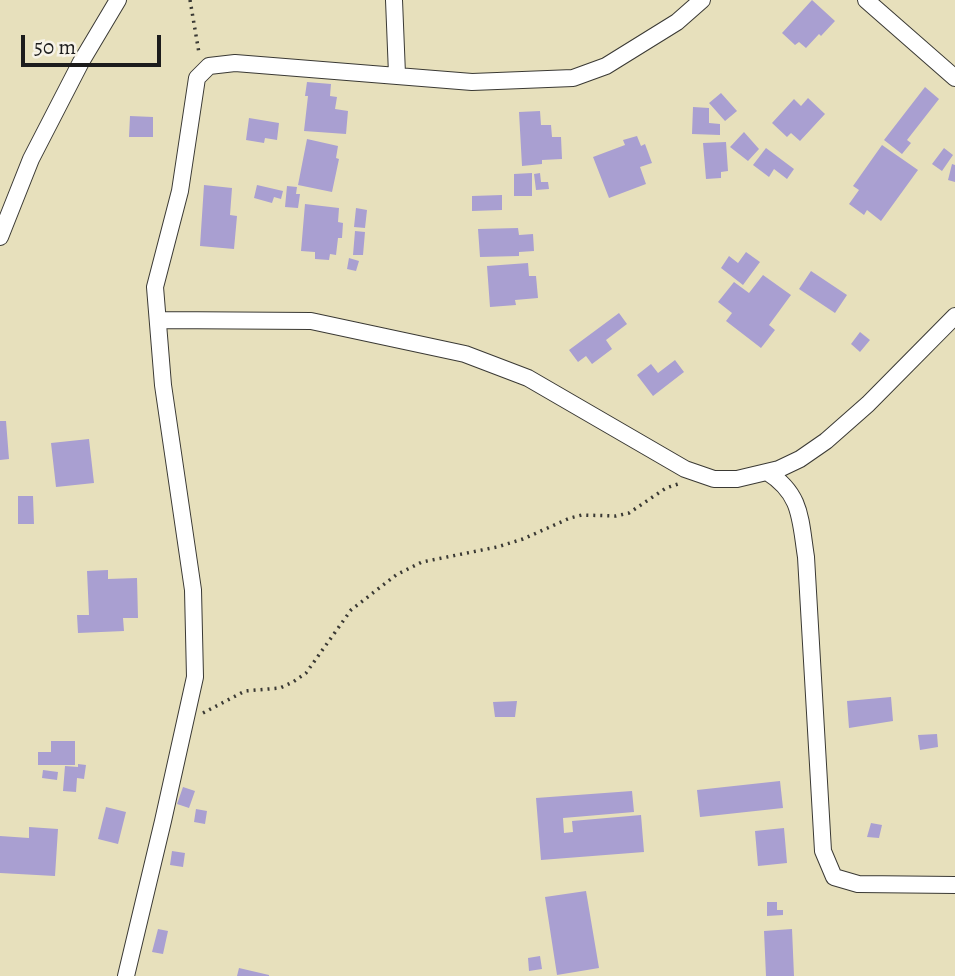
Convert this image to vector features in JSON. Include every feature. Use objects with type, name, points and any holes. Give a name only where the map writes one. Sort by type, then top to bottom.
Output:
[{"type":"street","points":[[0,237],[31,159],[81,62],[118,0]]},
{"type":"street","points":[[394,0],[397,74]]},
{"type":"street","points":[[126,976],[195,677],[193,590],[163,385],[160,320],[155,288],[180,191],[194,86],[202,71],[214,64],[235,63],[472,82],[573,78],[606,66],[677,22],[702,0]]},
{"type":"street","points":[[866,0],[955,78]]},
{"type":"street","points":[[160,320],[311,321],[465,354],[528,378],[685,470],[714,479],[737,479],[767,472],[800,459],[826,442],[868,404],[955,316]]},
{"type":"street","points":[[767,472],[786,485],[799,509],[806,556],[823,851],[828,865],[834,877],[858,884],[955,885]]},
{"type":"path","points":[[190,0],[202,71]]},
{"type":"path","points":[[184,726],[232,696],[245,691],[280,688],[293,682],[306,673],[351,610],[396,575],[422,562],[497,547],[582,515],[616,516],[629,513],[666,488],[701,475]]},
{"type":"building","points":[[812,0],[835,21],[806,48],[799,42],[795,45],[782,33]]},
{"type":"building","points":[[307,82],[331,84],[330,96],[337,97],[335,109],[348,111],[346,134],[304,131]]},
{"type":"building","points":[[925,87],[939,99],[907,140],[911,143],[902,154],[884,140]]},
{"type":"building","points":[[721,93],[737,111],[725,121],[709,103]]},
{"type":"building","points":[[808,98],[825,114],[800,141],[791,133],[787,137],[772,123],[794,99],[801,106]]},
{"type":"building","points":[[693,107],[709,108],[709,123],[720,124],[720,135],[692,134]]},
{"type":"building","points":[[540,111],[541,125],[551,125],[552,137],[561,137],[562,159],[542,160],[542,164],[522,166],[519,112]]},
{"type":"building","points":[[130,116],[153,117],[153,137],[129,137]]},
{"type":"building","points":[[249,118],[279,123],[277,140],[265,138],[264,143],[246,140]]},
{"type":"building","points":[[744,132],[759,149],[748,161],[730,147]]},
{"type":"building","points":[[637,136],[641,146],[645,144],[652,163],[640,167],[646,184],[609,198],[593,157],[625,145],[623,140]]},
{"type":"building","points":[[307,139],[338,146],[336,158],[339,159],[332,192],[298,185]]},
{"type":"building","points":[[726,142],[728,171],[721,172],[721,178],[706,179],[703,143]]},
{"type":"building","points":[[882,145],[918,170],[881,221],[867,210],[864,215],[849,204],[859,190],[853,186]]},
{"type":"building","points":[[766,148],[794,169],[787,179],[774,169],[769,177],[753,165]]},
{"type":"building","points":[[944,148],[953,155],[942,171],[932,164]]},
{"type":"building","points":[[952,164],[955,165],[955,182],[948,180]]},
{"type":"building","points":[[532,173],[532,196],[514,196],[514,174]]},
{"type":"building","points":[[540,173],[541,182],[548,182],[549,189],[536,190],[534,174]]},
{"type":"building","points":[[204,185],[232,188],[230,215],[237,216],[234,249],[200,246]]},
{"type":"building","points":[[257,185],[283,191],[281,199],[274,197],[272,203],[254,198]]},
{"type":"building","points":[[287,186],[297,187],[296,194],[300,194],[298,208],[285,207]]},
{"type":"building","points":[[502,195],[502,210],[472,211],[472,196]]},
{"type":"building","points":[[305,204],[339,208],[338,222],[343,223],[342,238],[338,238],[336,255],[330,254],[329,260],[315,259],[315,252],[301,251]]},
{"type":"building","points":[[356,208],[367,210],[365,228],[354,227]]},
{"type":"building","points":[[518,228],[519,235],[533,234],[534,251],[519,252],[519,256],[480,257],[478,229]]},
{"type":"building","points":[[355,231],[365,232],[363,255],[353,255]]},
{"type":"building","points":[[746,252],[760,262],[743,285],[721,268],[729,256],[738,263]]},
{"type":"building","points":[[349,258],[359,261],[356,271],[347,269]]},
{"type":"building","points":[[528,263],[529,276],[536,276],[538,298],[515,300],[516,305],[490,307],[487,266]]},
{"type":"building","points":[[811,271],[847,295],[835,313],[799,289]]},
{"type":"building","points":[[763,275],[791,295],[769,325],[775,330],[761,348],[726,321],[732,313],[718,302],[734,282],[749,293]]},
{"type":"building","points":[[619,313],[627,324],[606,340],[612,349],[592,364],[586,356],[578,362],[569,350]]},
{"type":"building","points":[[860,332],[870,340],[860,352],[851,344]]},
{"type":"building","points":[[675,360],[684,372],[653,396],[637,375],[651,364],[658,373]]},
{"type":"building","points":[[0,421],[6,421],[9,459],[0,460]]},
{"type":"building","points":[[89,439],[94,483],[56,487],[51,443]]},
{"type":"building","points":[[18,496],[33,496],[34,524],[18,524]]},
{"type":"building","points":[[108,570],[108,579],[137,578],[138,618],[123,618],[124,631],[78,633],[77,615],[89,615],[87,571]]},
{"type":"building","points":[[891,697],[893,721],[849,728],[847,701]]},
{"type":"building","points":[[517,701],[515,717],[495,717],[493,702]]},
{"type":"building","points":[[937,734],[938,747],[920,750],[918,735]]},
{"type":"building","points":[[51,741],[75,741],[75,765],[38,765],[38,752],[51,752]]},
{"type":"building","points":[[78,764],[86,765],[84,779],[77,778],[76,792],[63,791],[65,766],[78,767]]},
{"type":"building","points":[[43,770],[58,772],[57,780],[42,778]]},
{"type":"building","points":[[780,781],[783,808],[700,817],[697,790]]},
{"type":"building","points":[[183,787],[195,791],[189,808],[177,804]]},
{"type":"building","points":[[632,791],[634,812],[563,818],[564,833],[573,832],[572,821],[641,815],[644,852],[541,860],[536,798]]},
{"type":"building","points":[[106,807],[126,812],[118,844],[98,839]]},
{"type":"building","points":[[196,809],[207,811],[205,824],[194,822]]},
{"type":"building","points":[[871,823],[882,825],[879,838],[867,837]]},
{"type":"building","points":[[29,827],[58,829],[55,876],[0,873],[0,836],[29,838]]},
{"type":"building","points":[[784,828],[787,863],[758,866],[755,831]]},
{"type":"building","points":[[172,851],[185,853],[183,867],[170,865]]},
{"type":"building","points":[[586,891],[599,968],[557,975],[545,897]]},
{"type":"building","points":[[767,902],[777,902],[777,910],[783,910],[783,915],[767,916]]},
{"type":"building","points":[[158,929],[168,931],[163,954],[152,952]]},
{"type":"building","points":[[792,929],[794,976],[766,976],[764,931]]},
{"type":"building","points":[[540,956],[542,969],[529,971],[528,958]]},
{"type":"building","points":[[239,968],[269,975],[269,976],[237,976]]}]
